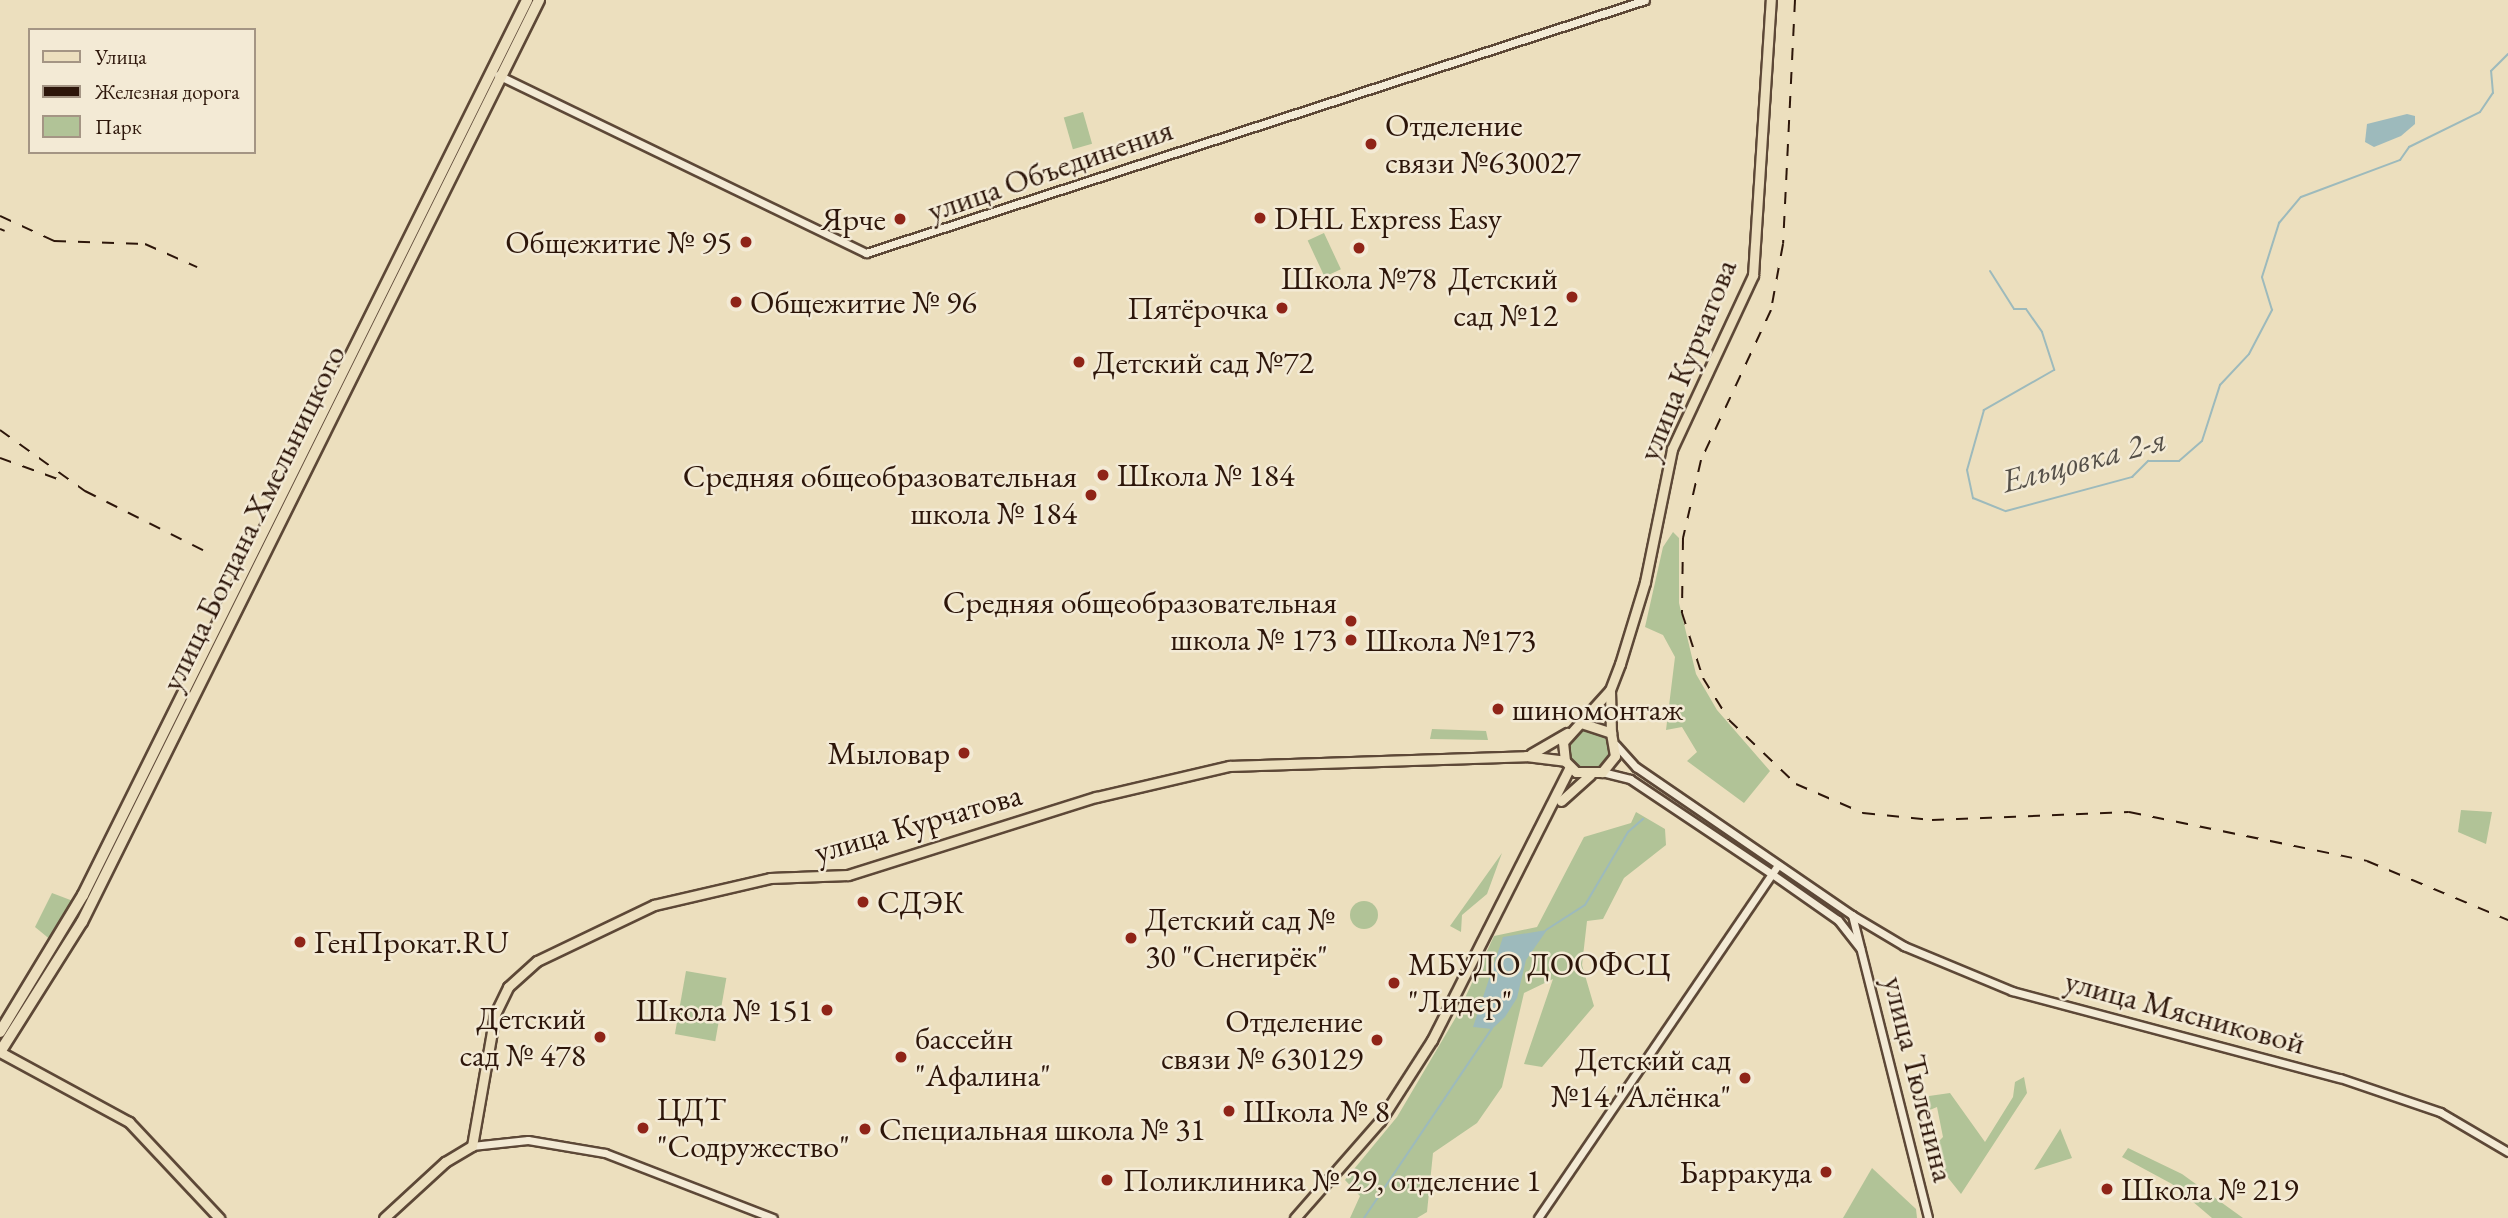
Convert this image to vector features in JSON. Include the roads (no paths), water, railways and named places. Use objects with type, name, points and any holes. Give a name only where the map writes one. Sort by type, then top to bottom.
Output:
[{"type":"highway","name":"улица Богдана Хмельницкого","points":[[0,1032],[71,917],[527,0]]},
{"type":"highway","name":"улица Богдана Хмельницкого","points":[[0,1052],[82,922],[539,0]]},
{"type":"highway","points":[[71,917],[82,922]]},
{"type":"main road","name":"улица Курчатова","points":[[1611,733],[1610,690],[1645,582],[1672,449],[1753,275],[1771,0]]},
{"type":"main road","name":"улица Курчатова","points":[[1581,723],[1610,690]]},
{"type":"main road","points":[[1526,756],[1581,723],[1611,733],[1616,745],[1602,772],[1590,775],[1554,807]]},
{"type":"main road","points":[[1294,1218],[1407,1082],[1554,807],[1567,764],[1567,733]]},
{"type":"main road","name":"улица Курчатова","points":[[472,1146],[495,1014],[509,987],[537,961],[654,905],[770,878],[848,875],[1202,771],[1526,756],[1567,764]]},
{"type":"main road","points":[[1567,764],[1590,775]]},
{"type":"main road","points":[[0,1052],[130,1122],[219,1218]]},
{"type":"main road","points":[[384,1218],[445,1162],[472,1146]]},
{"type":"street","name":"улица Объединения","points":[[491,72],[866,253],[1645,0]]},
{"type":"street","name":"улица Мясниковой","points":[[1616,745],[1636,767],[1852,915],[1904,946],[2012,990],[2340,1078],[2440,1112],[2508,1152]]},
{"type":"street","points":[[1602,772],[1630,779],[1772,874],[1838,920],[1862,951]]},
{"type":"street","points":[[1538,1218],[1778,865]]},
{"type":"street","points":[[1852,915],[1862,951]]},
{"type":"street","name":"улица Тюленина","points":[[1862,951],[1928,1218]]},
{"type":"street","points":[[472,1146],[528,1140],[606,1153],[773,1218]]},
{"type":"water","points":[[2407,114],[2415,116],[2415,124],[2401,136],[2374,147],[2365,142],[2367,124]]},
{"type":"water","points":[[1547,930],[1526,960],[1517,998],[1505,1017],[1492,1029],[1473,1027],[1503,937]]},
{"type":"waterway","name":"Ельцовка 2-я","points":[[1990,271],[2014,309],[2026,309],[2042,332],[2054,370],[1984,410],[1967,470],[1973,498],[2006,511],[2132,477],[2148,461],[2179,461],[2202,441],[2220,385],[2249,354],[2272,310],[2262,277],[2279,223],[2301,197],[2400,160],[2409,147],[2480,112],[2493,93],[2491,71],[2508,54]]},
{"type":"waterway","name":"Ельцовка 2-я","points":[[1546,930],[1585,905],[1628,832],[1643,819]]},
{"type":"waterway","name":"Ельцовка 2-я","points":[[1364,1218],[1492,1028]]},
{"type":"railway","points":[[1795,0],[1783,244],[1771,310],[1701,460],[1683,538],[1682,613],[1703,678],[1729,720],[1796,784],[1863,813],[1932,820],[2129,812],[2367,861],[2508,920]]},
{"type":"railway","points":[[0,216],[54,241],[145,244],[197,267]]},
{"type":"railway","points":[[0,229],[5,231]]},
{"type":"railway","points":[[0,430],[85,491],[213,555]]},
{"type":"railway","points":[[0,458],[66,482]]},
{"type":"place","name":"Отделение связи №630027","points":[[1371,144]]},
{"type":"place","name":"DHL Express Easy","points":[[1260,218]]},
{"type":"place","name":"Ярче","points":[[900,219]]},
{"type":"place","name":"Общежитие № 95","points":[[746,242]]},
{"type":"place","name":"Школа №78","points":[[1359,248]]},
{"type":"place","name":"Детский сад №12","points":[[1572,297]]},
{"type":"place","name":"Общежитие № 96","points":[[736,302]]},
{"type":"place","name":"Пятёрочка","points":[[1282,308]]},
{"type":"place","name":"Детский сад №72","points":[[1079,362]]},
{"type":"place","name":"Школа № 184","points":[[1103,475]]},
{"type":"place","name":"Средняя общеобразовательная школа № 184","points":[[1091,495]]},
{"type":"place","name":"Средняя общеобразовательная школа № 173","points":[[1351,621]]},
{"type":"place","name":"Школа №173","points":[[1351,640]]},
{"type":"place","name":"шиномонтаж","points":[[1498,709]]},
{"type":"place","name":"Мыловар","points":[[964,753]]},
{"type":"place","name":"СДЭК","points":[[863,902]]},
{"type":"place","name":"Детский сад № 30 \"Снегирёк\"","points":[[1131,938]]},
{"type":"place","name":"ГенПрокат.RU","points":[[300,942]]},
{"type":"place","name":"МБУДО ДООФСЦ \"Лидер\"","points":[[1394,983]]},
{"type":"place","name":"Школа № 151","points":[[827,1010]]},
{"type":"place","name":"Детский сад № 478","points":[[600,1037]]},
{"type":"place","name":"Отделение связи № 630129","points":[[1377,1040]]},
{"type":"place","name":"бассейн \"Афалина\"","points":[[901,1057]]},
{"type":"place","name":"Детский сад №14 \"Алёнка\"","points":[[1745,1078]]},
{"type":"place","name":"Школа № 8","points":[[1229,1111]]},
{"type":"place","name":"ЦДТ \"Содружество\"","points":[[643,1128]]},
{"type":"place","name":"Специальная школа № 31","points":[[865,1129]]},
{"type":"place","name":"Барракуда","points":[[1826,1172]]},
{"type":"place","name":"Поликлиника № 29, отделение 1","points":[[1107,1180]]},
{"type":"place","name":"Школа № 219","points":[[2107,1189]]}]
